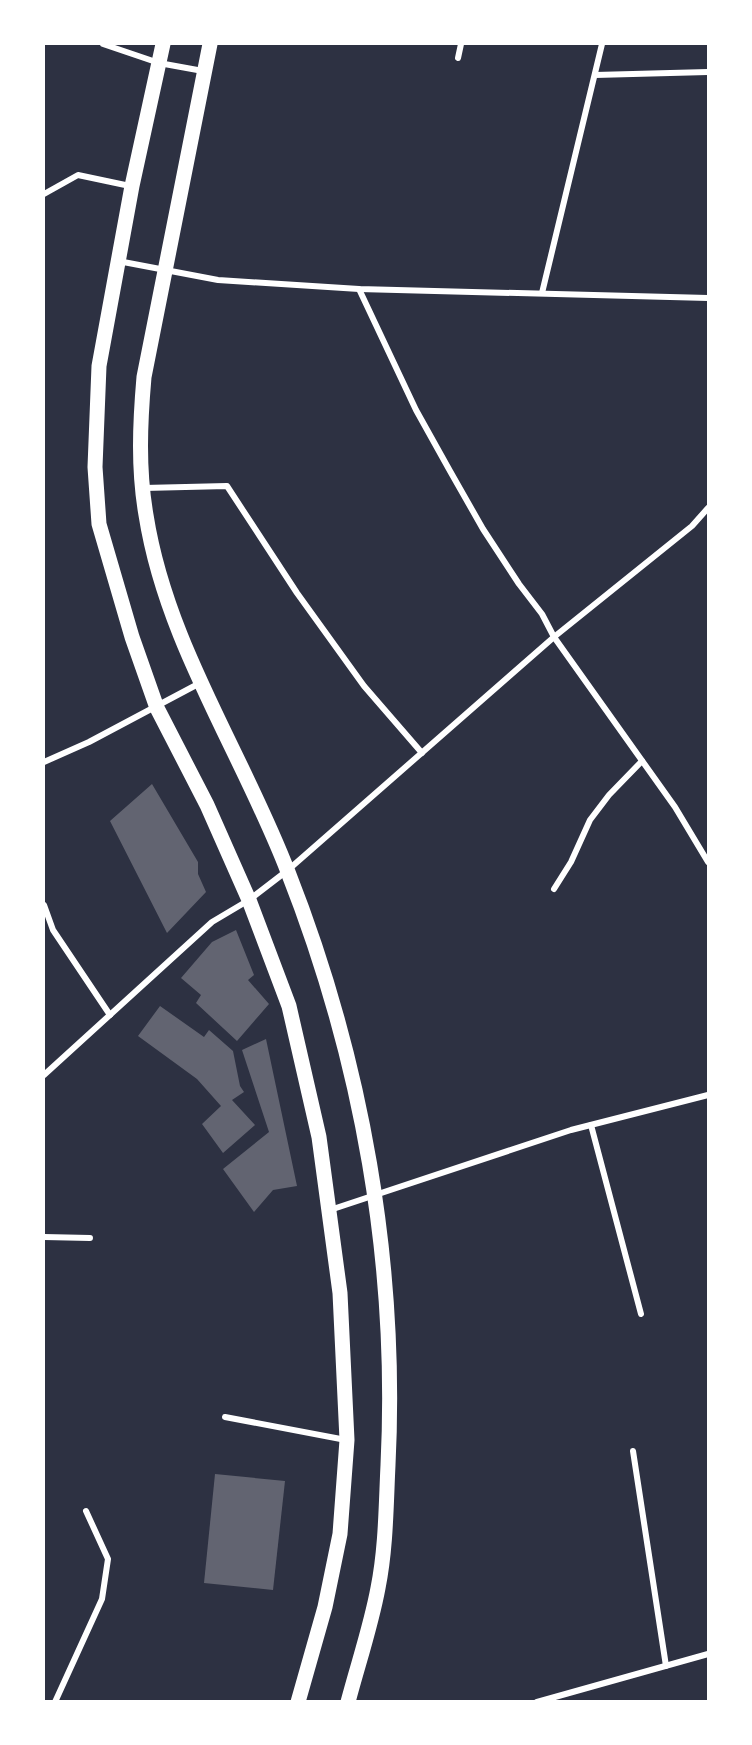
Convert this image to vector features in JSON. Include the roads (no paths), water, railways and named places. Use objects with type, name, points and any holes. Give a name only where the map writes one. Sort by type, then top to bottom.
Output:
[{"type":"main road","points":[[164,44],[132,186],[99,366],[95,467],[99,524],[132,637],[157,708],[204,797],[249,900],[289,1006],[320,1137],[340,1293],[347,1440],[340,1534],[325,1607],[298,1701]]},
{"type":"main road","points":[[210,44],[144,377],[139,433],[143,488],[146,514],[162,584],[200,684],[288,870],[328,986],[347,1057],[376,1196],[389,1339],[390,1415],[385,1540],[378,1588],[348,1701]]},
{"type":"street","points":[[103,44],[159,63],[204,71]]},
{"type":"street","points":[[458,58],[461,44]]},
{"type":"street","points":[[542,293],[602,44]]},
{"type":"street","points":[[595,75],[708,72]]},
{"type":"street","points":[[44,194],[78,175],[132,186]]},
{"type":"street","points":[[118,261],[218,280],[359,289],[708,298]]},
{"type":"street","points":[[359,289],[416,410],[483,529],[542,614],[554,637],[642,761],[708,862]]},
{"type":"street","points":[[143,488],[226,486],[297,593],[364,687],[422,753]]},
{"type":"street","points":[[44,1075],[212,922],[249,900],[288,870],[554,637],[692,526],[708,508]]},
{"type":"street","points":[[44,762],[157,708],[200,684]]},
{"type":"street","points":[[554,889],[572,862],[590,820],[609,795],[642,761]]},
{"type":"street","points":[[44,904],[52,930],[110,1015]]},
{"type":"street","points":[[330,1210],[523,1145],[708,1095]]},
{"type":"street","points":[[591,1125],[641,1314]]},
{"type":"street","points":[[44,1237],[90,1238]]},
{"type":"street","points":[[225,1417],[347,1440]]},
{"type":"street","points":[[633,1451],[666,1666]]},
{"type":"street","points":[[55,1701],[102,1599],[108,1559],[86,1511]]},
{"type":"street","points":[[537,1701],[708,1654]]}]
